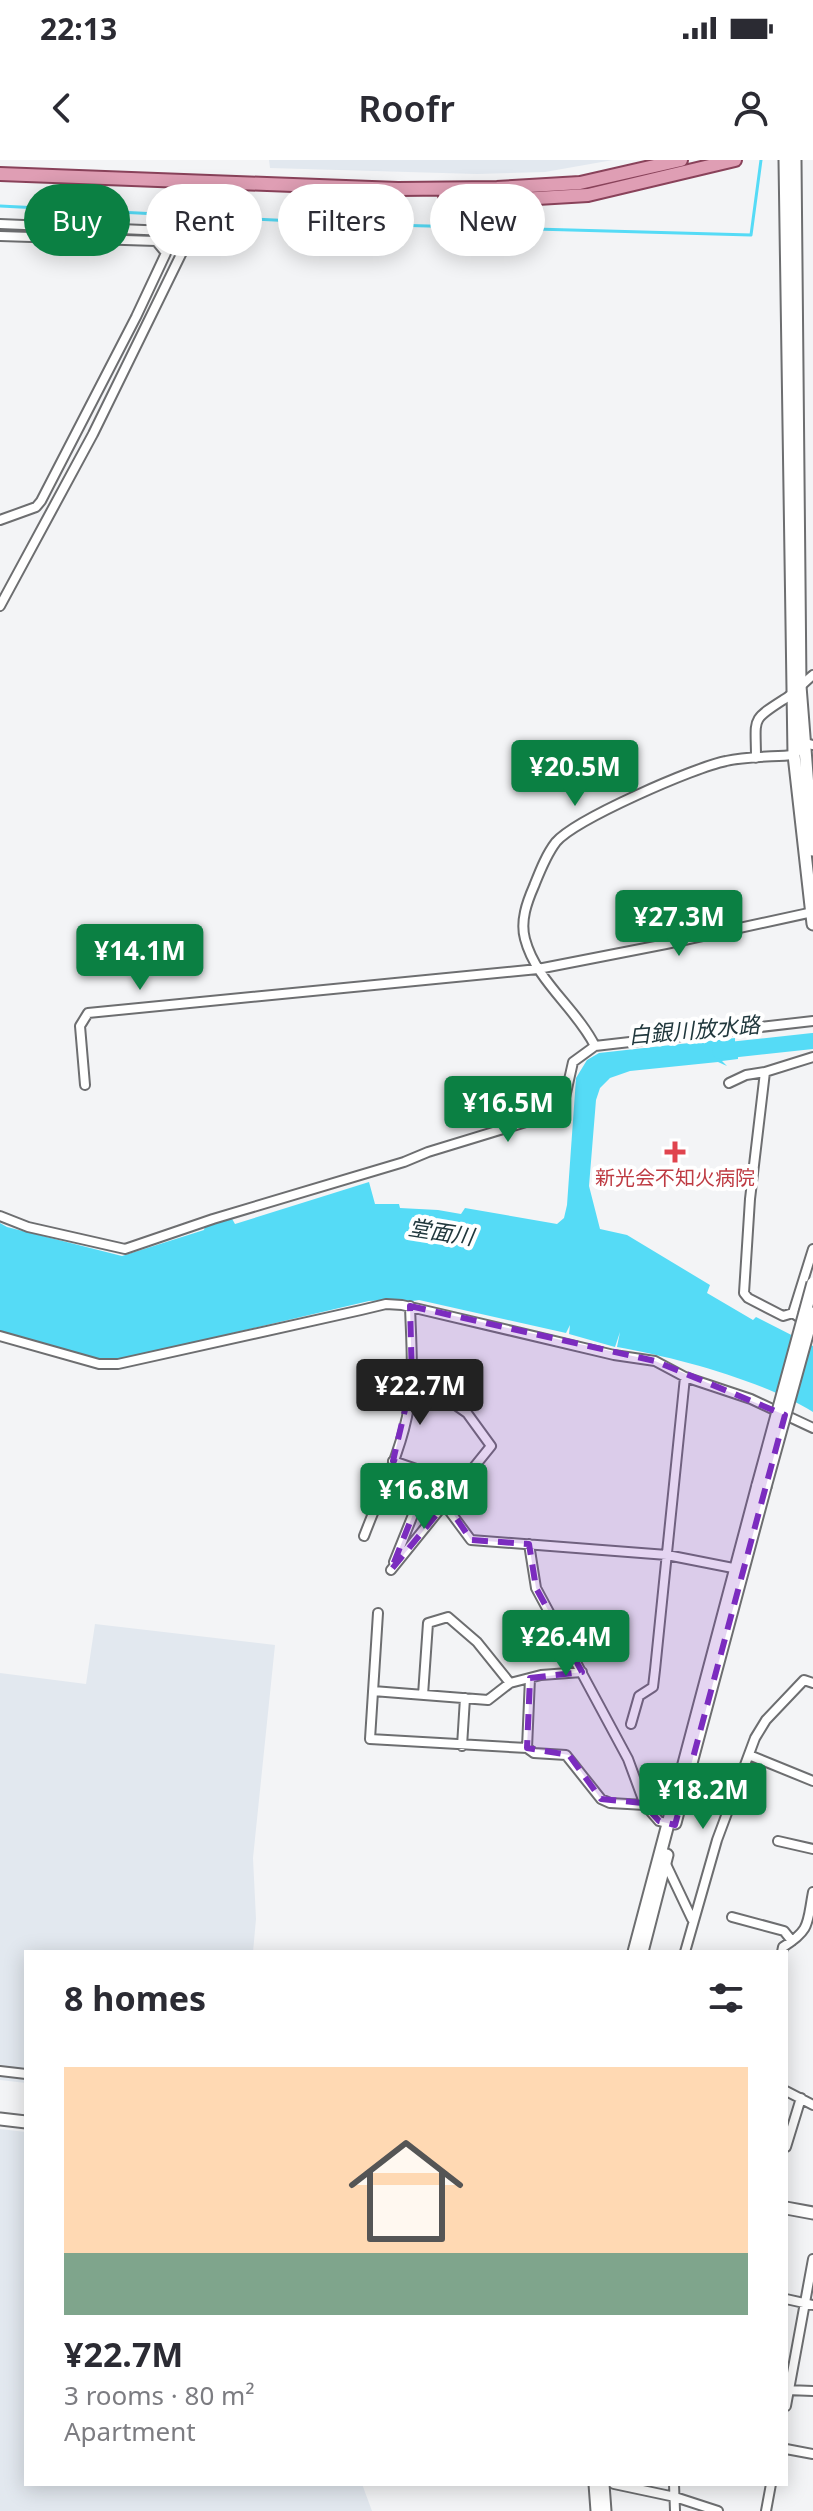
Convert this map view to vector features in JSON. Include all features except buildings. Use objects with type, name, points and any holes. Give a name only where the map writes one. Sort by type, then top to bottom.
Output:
[{"type":"main road","points":[[414,188],[580,183],[681,160]]},
{"type":"main road","points":[[414,191],[503,200],[588,195],[735,160]]},
{"type":"main road","points":[[0,174],[278,184]]},
{"type":"street","points":[[785,160],[796,690],[809,744],[813,850]]},
{"type":"street","points":[[85,1085],[80,1026],[88,1013],[538,969],[812,916],[794,755],[795,160]]},
{"type":"street","points":[[0,224],[196,233],[0,606]]},
{"type":"street","points":[[0,236],[156,241],[166,253],[143,304],[41,501],[36,507],[0,520]]},
{"type":"street","points":[[756,758],[756,723],[761,713],[813,675]]},
{"type":"street","points":[[595,1046],[578,1017],[538,969],[524,936],[524,919],[540,872],[557,841],[595,815],[684,774],[726,761],[794,755],[809,744]]},
{"type":"street","points":[[0,1216],[28,1227],[125,1249],[562,1111],[573,1062],[595,1046],[813,1021]]},
{"type":"street","points":[[729,1083],[746,1075],[813,1057]]},
{"type":"street","points":[[765,1072],[750,1199],[744,1293],[783,1316],[793,1313],[813,1326]]},
{"type":"street","points":[[793,1313],[813,1249]]},
{"type":"street","points":[[762,1486],[813,1283]]},
{"type":"street","points":[[0,1336],[99,1364],[118,1364],[386,1304],[410,1306],[614,1355],[655,1361],[685,1377],[751,1399],[813,1428]]},
{"type":"street","points":[[364,1536],[393,1461],[410,1394],[410,1306]]},
{"type":"street","points":[[642,1950],[671,1824],[739,1569],[813,1313]]},
{"type":"street","points":[[631,1724],[639,1696],[653,1687],[685,1377]]},
{"type":"street","points":[[427,1480],[391,1570],[491,1446],[467,1413],[444,1397]]},
{"type":"street","points":[[393,1461],[419,1470],[471,1540],[667,1555],[739,1569]]},
{"type":"street","points":[[529,1544],[536,1588],[628,1759],[645,1805],[659,1821],[671,1824]]},
{"type":"street","points":[[378,1613],[370,1739],[527,1748],[534,1753],[566,1755],[601,1799],[610,1803],[645,1805]]},
{"type":"street","points":[[423,1695],[428,1623],[448,1617],[477,1642],[510,1683]]},
{"type":"street","points":[[373,1691],[488,1700],[510,1683],[582,1672]]},
{"type":"street","points":[[527,1748],[530,1678]]},
{"type":"street","points":[[685,1950],[717,1840],[749,1755],[766,1720],[804,1680],[813,1683]]},
{"type":"street","points":[[462,1746],[465,1698]]},
{"type":"street","points":[[749,1755],[813,1781]]},
{"type":"street","points":[[778,1841],[813,1849]]},
{"type":"street","points":[[662,1860],[692,1920]]},
{"type":"street","points":[[635,1950],[662,1860]]},
{"type":"street","points":[[782,1950],[801,1936],[806,1928],[813,1892]]},
{"type":"street","points":[[732,1917],[784,1931],[792,1941]]},
{"type":"street","points":[[0,2071],[24,2074]]},
{"type":"street","points":[[788,2092],[813,2105]]},
{"type":"street","points":[[788,2140],[801,2098]]},
{"type":"street","points":[[0,2119],[24,2122]]},
{"type":"street","points":[[788,2208],[813,2213]]},
{"type":"street","points":[[813,2259],[809,2304],[788,2390],[813,2391]]},
{"type":"street","points":[[788,2299],[809,2304]]},
{"type":"street","points":[[788,2449],[813,2454]]},
{"type":"street","points":[[595,2486],[597,2511]]},
{"type":"street","points":[[603,2486],[605,2511]]},
{"type":"street","points":[[623,2486],[675,2497],[718,2511]]},
{"type":"street","points":[[674,2486],[675,2511]]},
{"type":"street","points":[[766,2511],[771,2486]]},
{"type":"highlighted area","points":[[410,1306],[655,1361],[785,1415],[675,1825],[659,1821],[643,1803],[601,1799],[569,1755],[527,1748],[530,1678],[582,1672],[536,1588],[529,1544],[471,1540],[446,1503],[391,1570],[429,1474],[393,1461],[412,1380]]},
{"type":"shaded area","points":[[269,160],[613,160],[545,172],[477,174],[270,168]]},
{"type":"shaded area","points":[[95,1624],[275,1645],[253,1858],[256,1919],[253,1950],[24,1950],[24,2083],[0,2080],[0,1673],[86,1684]]},
{"type":"shaded area","points":[[0,2129],[24,2132],[24,2486],[363,2486],[372,2511],[0,2511]]},
{"type":"water","name":"堂面川","points":[[735,1038],[735,1044],[741,1044],[742,1055],[738,1059],[722,1061],[727,1066],[718,1062],[630,1071],[610,1078],[600,1088],[596,1100],[589,1186],[600,1229],[627,1235],[710,1285],[707,1293],[753,1320],[756,1317],[813,1346],[813,1412],[744,1380],[666,1357],[617,1347],[620,1332],[615,1347],[569,1334],[570,1325],[566,1333],[419,1300],[369,1301],[113,1361],[0,1332],[0,1223],[122,1256],[204,1230],[205,1226],[231,1217],[235,1224],[369,1182],[375,1204],[399,1204],[400,1208],[461,1214],[465,1208],[557,1224],[564,1218],[567,1205],[576,1078],[587,1060],[599,1053]]},
{"type":"waterway","points":[[0,206],[355,224],[751,235],[761,160]]},
{"type":"waterway","name":"白銀川放水路","points":[[720,1051],[813,1041]]},
{"type":"place","name":"新光会不知火病院","points":[[675,1152]]}]
